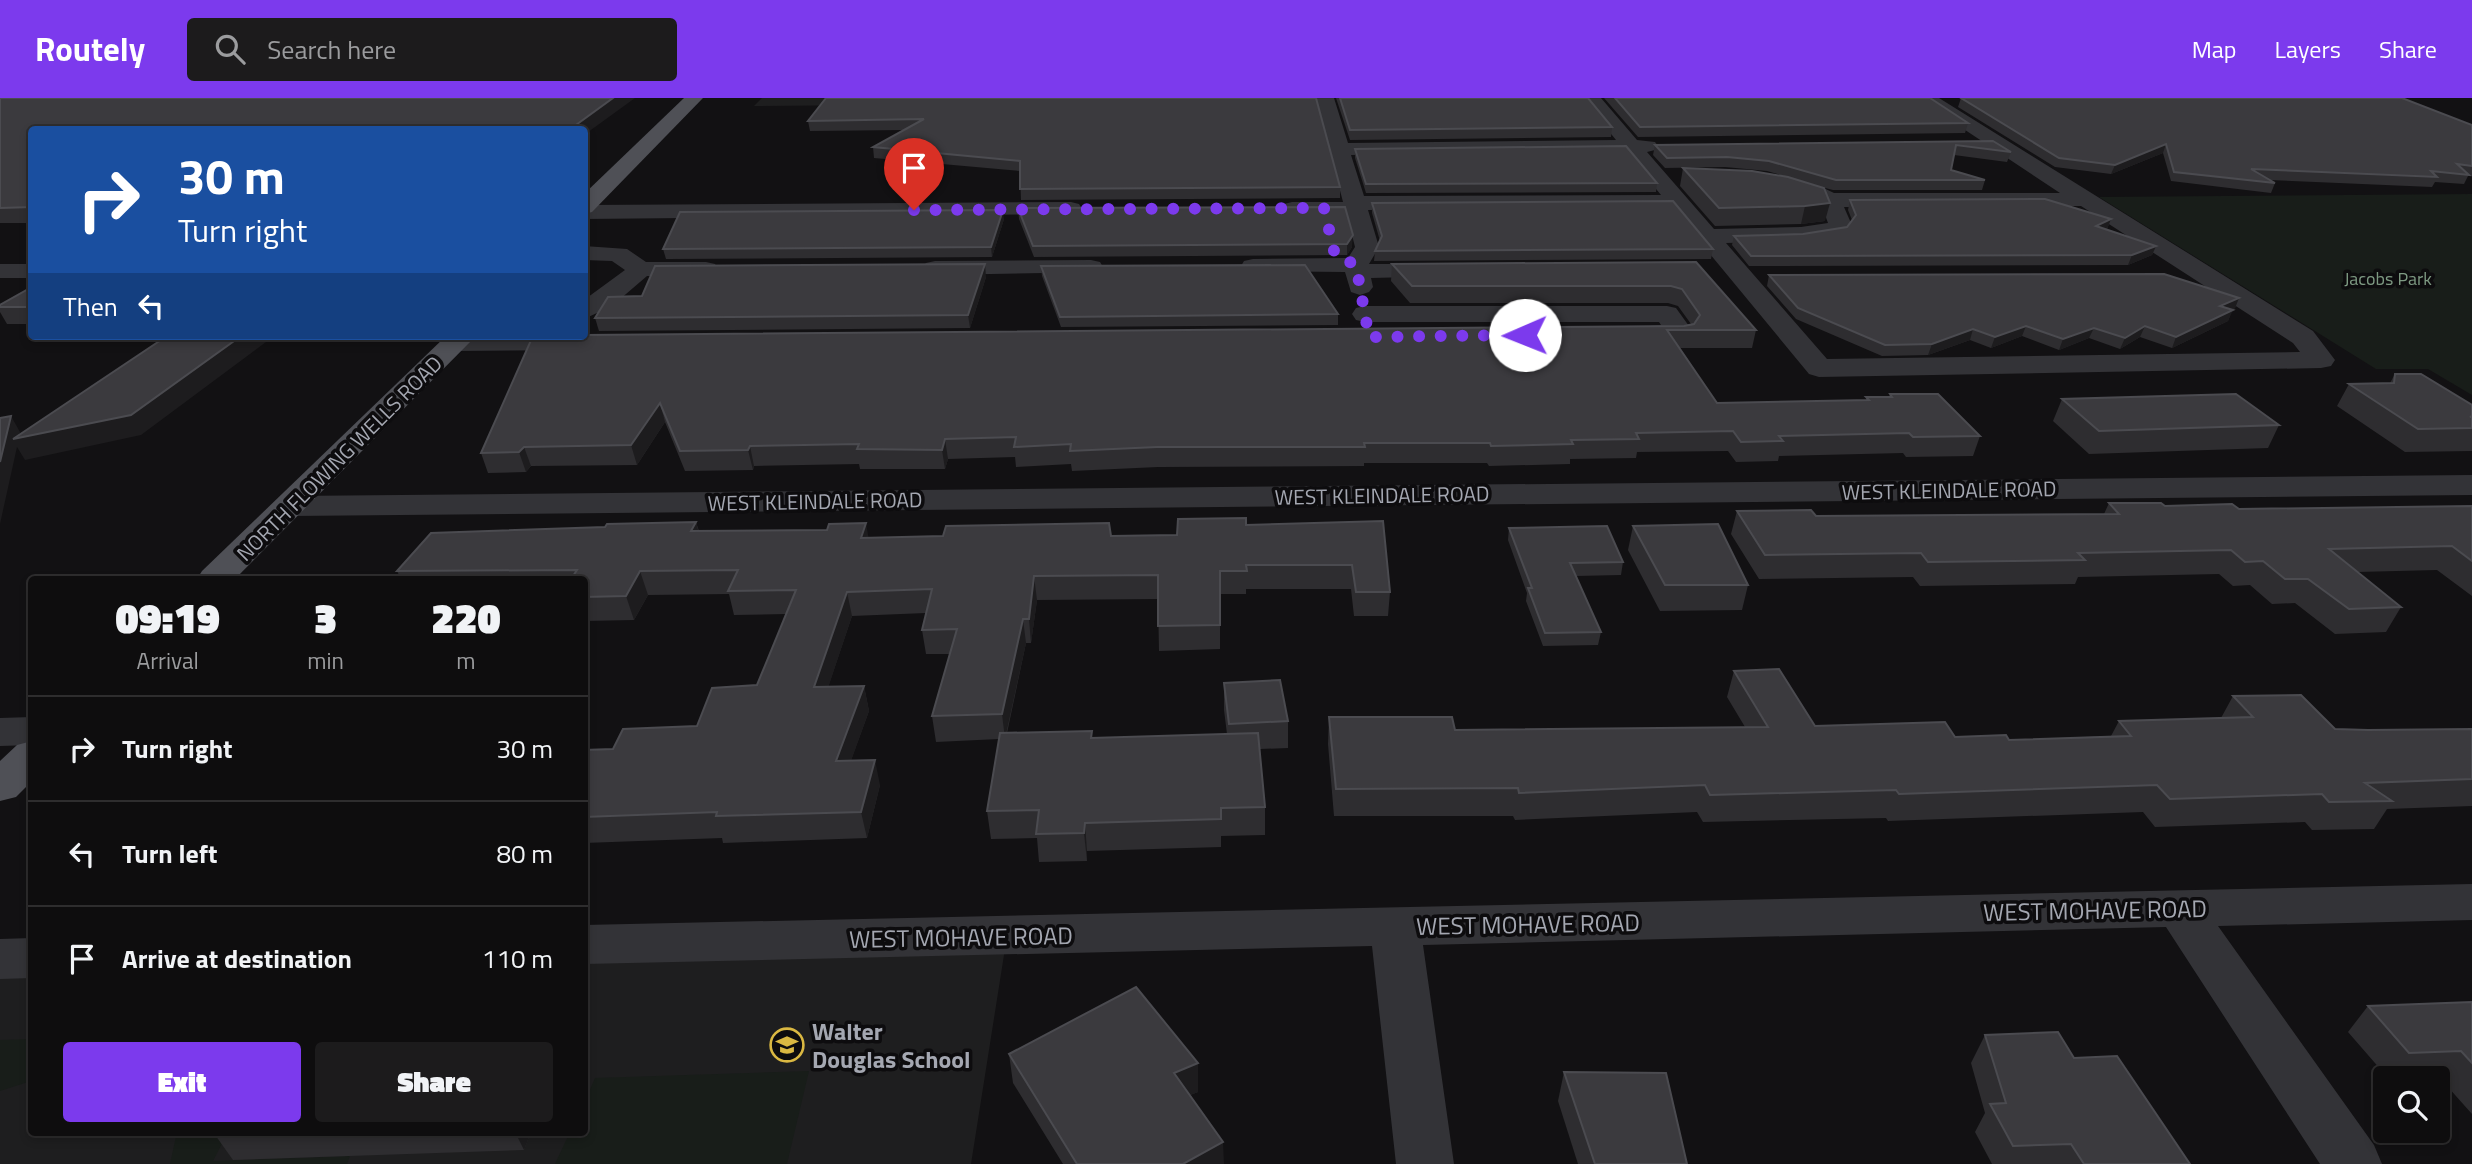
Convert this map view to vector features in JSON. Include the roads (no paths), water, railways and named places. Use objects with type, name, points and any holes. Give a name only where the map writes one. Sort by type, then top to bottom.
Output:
[{"type":"main road","points":[[588,206],[694,98]]},
{"type":"main road","name":"NORTH FLOWING WELLS ROAD","points":[[218,576],[458,340]]},
{"type":"main road","points":[[0,786],[28,759]]},
{"type":"street","points":[[1325,98],[1367,247],[1357,268],[1363,329]]},
{"type":"street","points":[[1591,98],[1819,368],[2321,360],[2303,337],[1926,98]]},
{"type":"street","points":[[1956,142],[1997,142]]},
{"type":"street","points":[[1339,149],[1672,145]]},
{"type":"street","points":[[1658,177],[1684,177]]},
{"type":"street","points":[[1760,177],[1804,187],[1830,200],[2087,199]]},
{"type":"street","points":[[1707,236],[1801,234],[1836,229],[1840,223],[1830,200]]},
{"type":"street","points":[[1269,209],[1679,201]]},
{"type":"street","points":[[1324,208],[1335,255],[1357,268]]},
{"type":"street","points":[[588,210],[1091,209]]},
{"type":"street","points":[[588,253],[618,254],[641,269],[725,269]]},
{"type":"street","points":[[1230,266],[1464,271]]},
{"type":"street","points":[[914,268],[1119,267]]},
{"type":"street","points":[[588,310],[603,301],[641,269]]},
{"type":"street","points":[[1709,270],[1769,276]]},
{"type":"street","points":[[0,271],[28,271]]},
{"type":"street","points":[[2163,274],[2204,274]]},
{"type":"street","points":[[1667,314],[1680,334],[1363,329],[1667,314]]},
{"type":"street","points":[[566,340],[603,342]]},
{"type":"street","name":"WEST KLEINDALE ROAD","points":[[291,506],[2472,485]]},
{"type":"street","points":[[0,732],[28,731]]},
{"type":"street","name":"WEST MOHAVE ROAD","points":[[588,945],[2472,902]]},
{"type":"street","points":[[2179,908],[2353,1164]]},
{"type":"street","points":[[1395,927],[1425,1164]]},
{"type":"street","points":[[0,959],[28,958]]},
{"type":"place","name":"Walter Douglas School","points":[[787,1045]]},
{"type":"park label","name":"Jacobs Park","points":[[2388,278]]}]
